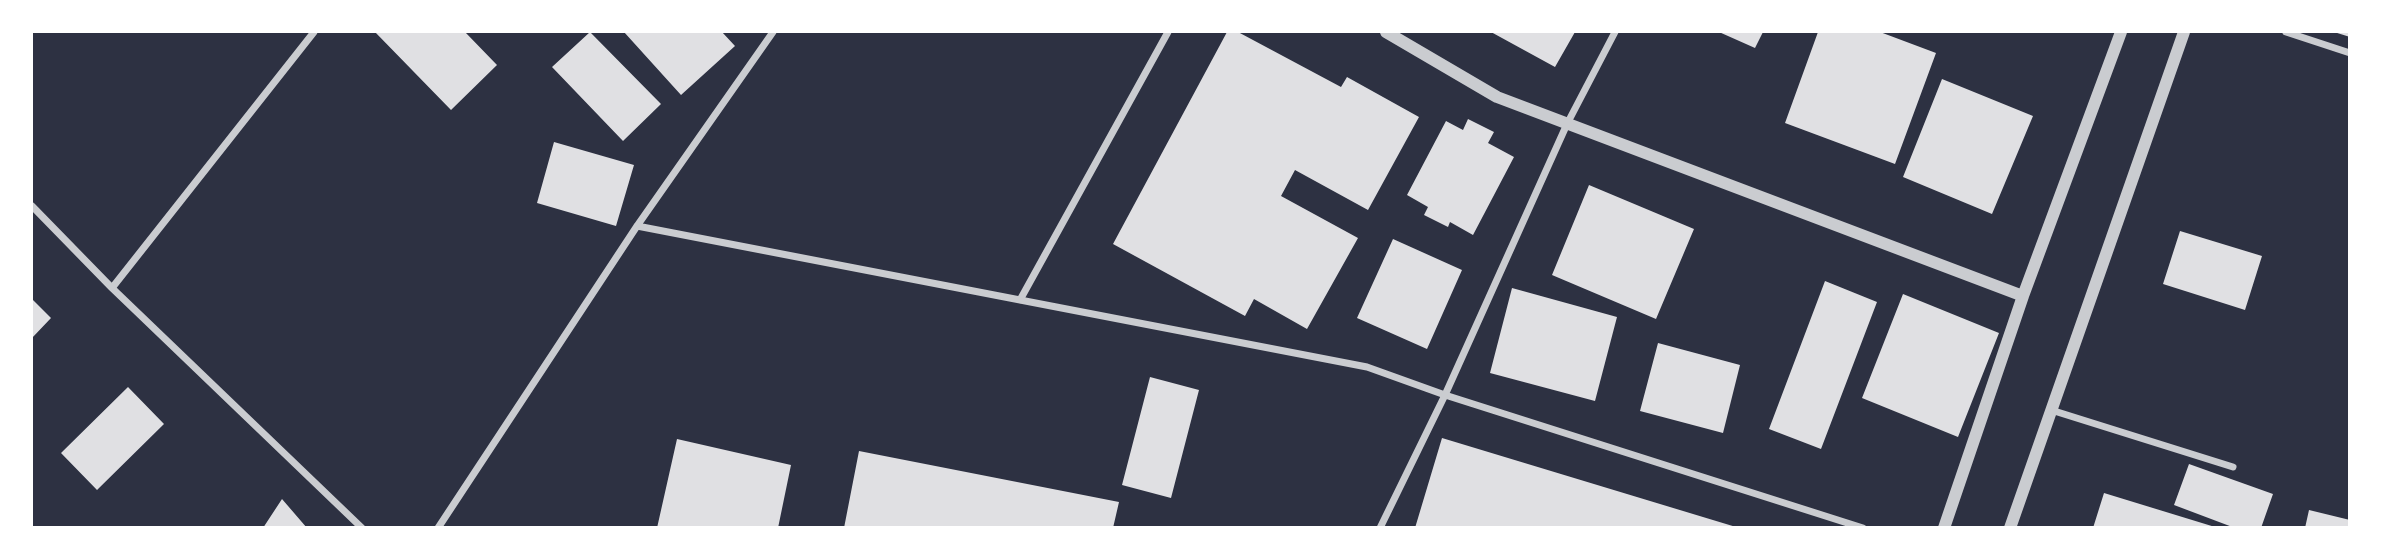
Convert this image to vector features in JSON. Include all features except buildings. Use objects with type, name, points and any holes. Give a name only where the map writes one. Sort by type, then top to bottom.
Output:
[{"type":"street","points":[[112,288],[314,32]]},
{"type":"street","points":[[438,527],[637,226],[773,32]]},
{"type":"street","points":[[1020,300],[1168,32]]},
{"type":"street","points":[[1386,32],[1497,97],[2023,296]]},
{"type":"street","points":[[1380,527],[1445,395],[1567,124],[1615,32]]},
{"type":"street","points":[[1944,527],[2023,296],[2121,32]]},
{"type":"street","points":[[2010,527],[2184,32]]},
{"type":"street","points":[[2286,32],[2350,53]]},
{"type":"street","points":[[32,206],[112,288],[362,527]]},
{"type":"street","points":[[637,226],[1367,367],[1445,395],[1863,527]]},
{"type":"street","points":[[2051,410],[2233,467]]}]
